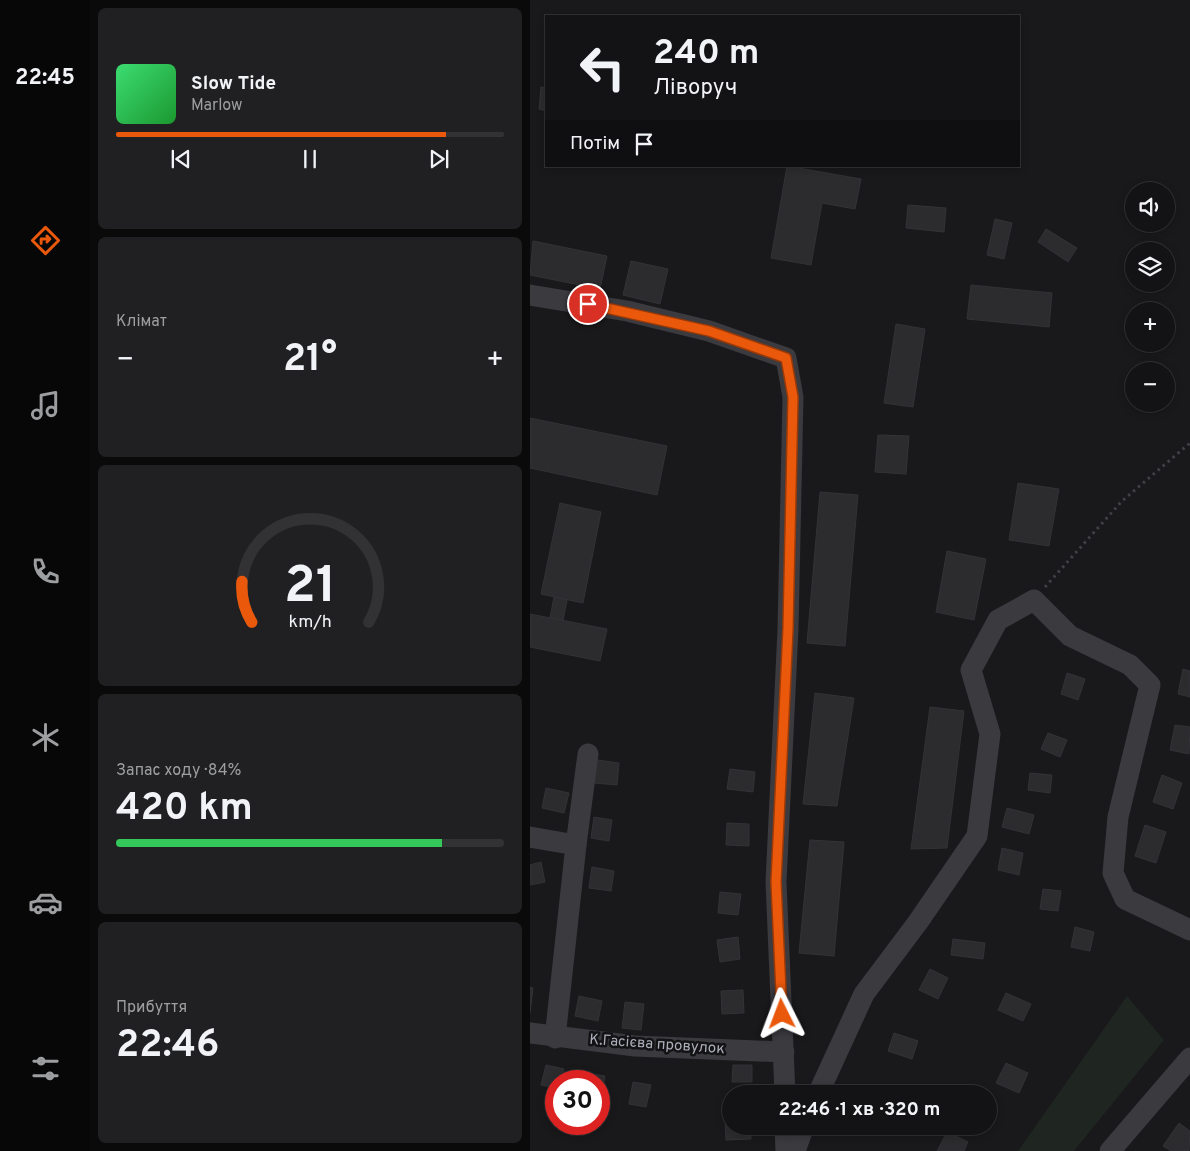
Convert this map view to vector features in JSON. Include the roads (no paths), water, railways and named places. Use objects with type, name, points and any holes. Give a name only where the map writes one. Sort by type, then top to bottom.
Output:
[{"type":"street","points":[[530,294],[627,311],[709,331],[786,358],[793,397],[788,629],[776,882],[785,1085]]},
{"type":"street","points":[[822,1085],[864,994],[918,922],[976,836],[990,734],[971,670],[998,620],[1034,600],[1070,636],[1130,665],[1150,685],[1118,817],[1113,873],[1125,899],[1190,930]]},
{"type":"street","points":[[555,1038],[588,754]]},
{"type":"street","points":[[530,837],[576,845]]},
{"type":"street","name":"К.Гасієва провулок","points":[[530,1033],[555,1038],[635,1046],[784,1052]]},
{"type":"street","points":[[1110,1151],[1190,1058]]},
{"type":"street","points":[[786,1135],[786,1151]]},
{"type":"street","points":[[795,1151],[801,1135]]}]
